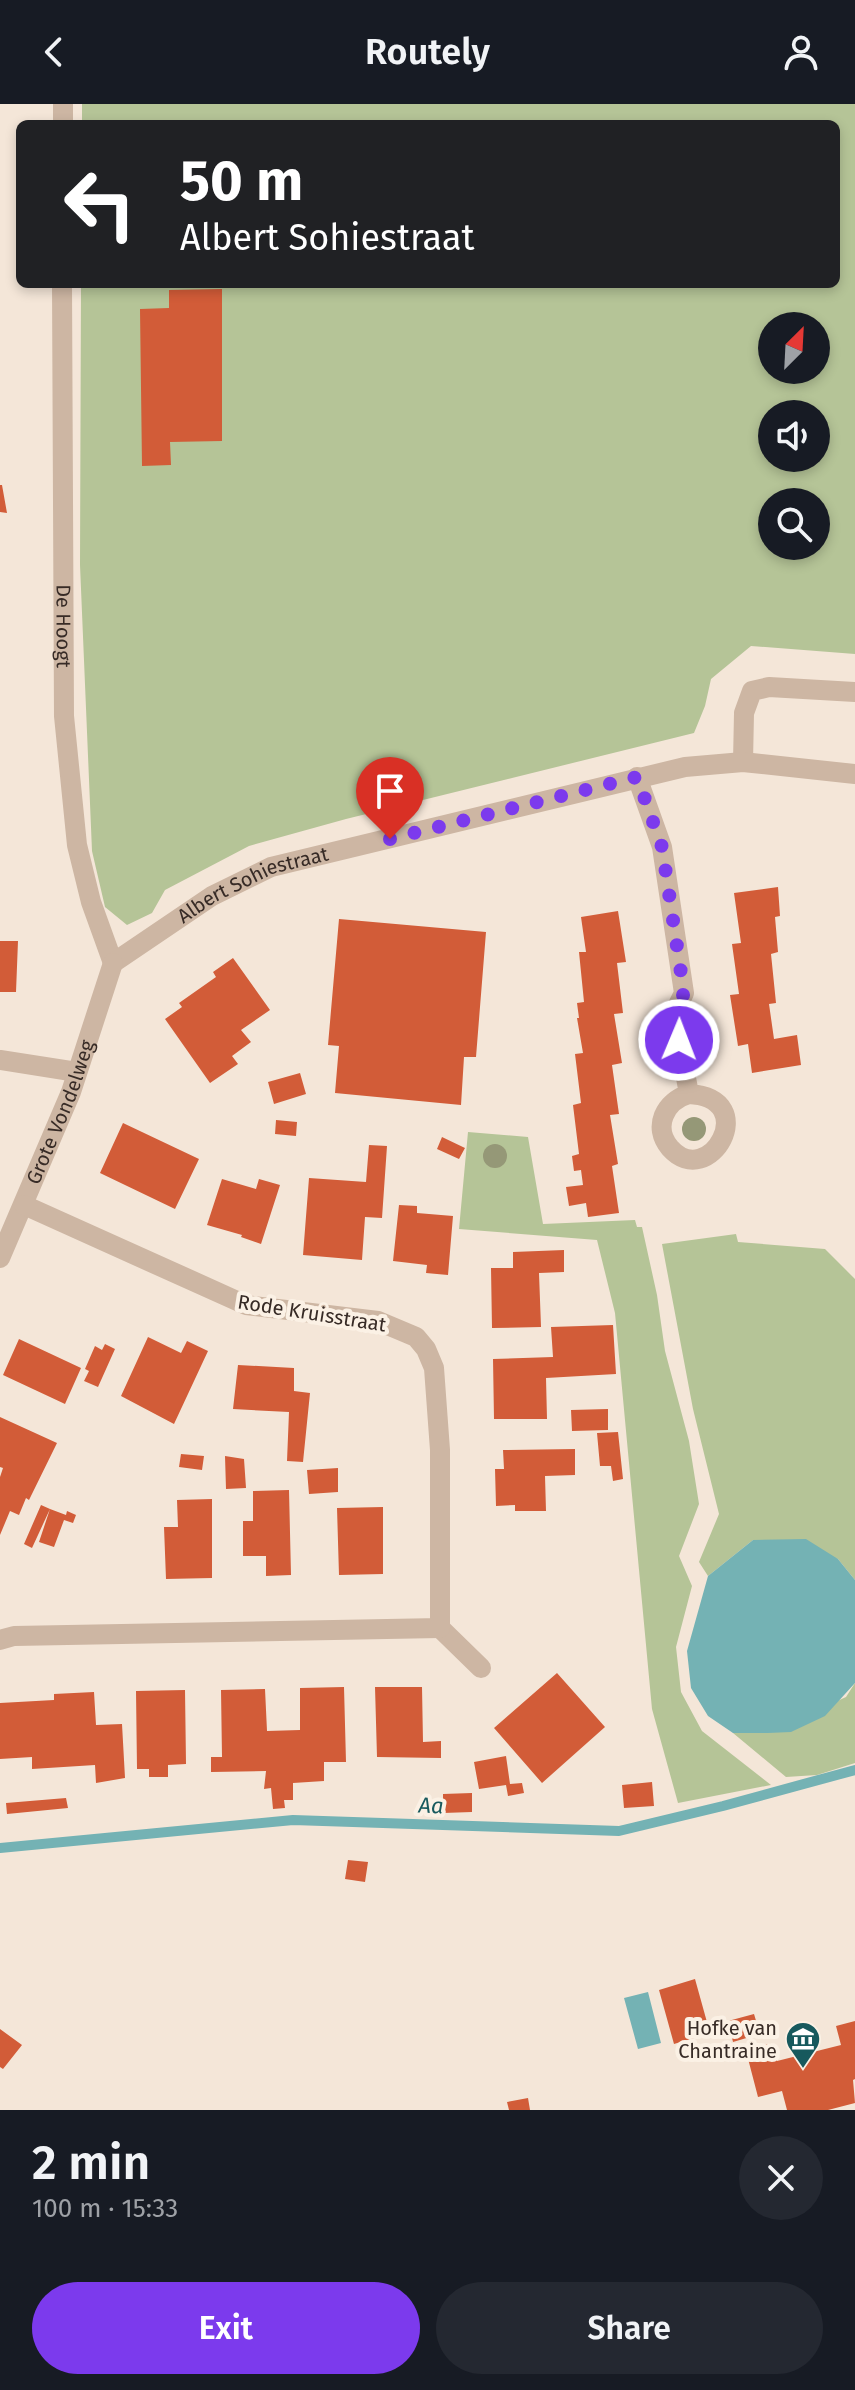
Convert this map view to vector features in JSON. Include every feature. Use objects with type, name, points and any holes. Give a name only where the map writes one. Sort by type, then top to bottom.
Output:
[{"type":"street","name":"De Hoogt","points":[[62,288],[64,716],[77,845],[91,902],[113,963]]},
{"type":"street","points":[[743,762],[744,713],[752,691],[769,687],[855,692]]},
{"type":"street","name":"Albert Sohiestraat","points":[[113,963],[212,896],[271,867],[685,767],[743,762],[855,774]]},
{"type":"street","points":[[637,777],[662,847],[684,993],[674,1013],[689,1094]]},
{"type":"street","name":"Grote Vondelweg","points":[[0,1258],[77,1072],[113,963]]},
{"type":"street","points":[[0,1060],[77,1072]]},
{"type":"street","name":"Rode Kruisstraat","points":[[24,1205],[246,1305],[378,1321],[416,1337],[426,1349],[434,1368],[440,1450],[440,1628]]},
{"type":"street","points":[[5,1635],[440,1628],[481,1668]]},
{"type":"green space","points":[[82,104],[855,104],[855,654],[751,646],[711,679],[694,733],[249,846],[165,890],[152,913],[127,925],[105,907],[92,851],[80,565],[81,288],[840,288],[840,120],[82,120]]},
{"type":"green space","points":[[468,1132],[528,1137],[543,1224],[635,1220],[637,1227],[642,1227],[665,1351],[689,1441],[699,1504],[679,1556],[692,1586],[676,1647],[681,1692],[702,1731],[771,1785],[678,1803],[652,1709],[615,1313],[597,1240],[459,1229]]},
{"type":"green space","points":[[736,1234],[738,1242],[825,1249],[855,1279],[855,1580],[838,1559],[753,1540],[708,1576],[699,1562],[719,1514],[693,1409],[662,1244]]},
{"type":"green space","points":[[855,1683],[855,1763],[817,1775],[786,1777],[733,1733],[768,1733],[846,1697]]},
{"type":"water","points":[[806,1539],[838,1559],[855,1580],[855,1683],[825,1716],[791,1732],[733,1733],[708,1716],[691,1688],[687,1651],[708,1576],[753,1540]]},
{"type":"water","points":[[648,1992],[661,2043],[638,2049],[624,1998]]},
{"type":"building","points":[[222,289],[222,441],[170,442],[171,465],[142,466],[140,309],[169,308],[169,290]]},
{"type":"building","points":[[2,485],[7,513],[0,512]]},
{"type":"building","points":[[778,887],[780,916],[775,917],[778,952],[771,954],[776,1003],[769,1004],[774,1039],[797,1035],[801,1065],[752,1073],[748,1044],[738,1046],[730,995],[739,994],[732,944],[741,943],[734,893]]},
{"type":"building","points":[[618,911],[626,962],[617,963],[623,1013],[614,1014],[622,1063],[612,1065],[619,1114],[610,1115],[618,1164],[612,1166],[619,1213],[588,1217],[586,1203],[569,1206],[566,1187],[583,1185],[581,1170],[574,1171],[572,1156],[579,1154],[573,1105],[581,1103],[575,1054],[583,1053],[577,1018],[577,1003],[584,1002],[579,952],[586,952],[581,917]]},
{"type":"building","points":[[339,919],[486,932],[476,1057],[464,1057],[461,1105],[335,1093],[339,1046],[328,1045]]},
{"type":"building","points":[[0,941],[18,941],[16,992],[0,992]]},
{"type":"building","points":[[233,958],[270,1010],[241,1030],[251,1042],[232,1056],[238,1064],[210,1083],[165,1019],[182,1007],[179,1003],[216,977],[213,972]]},
{"type":"building","points":[[300,1073],[306,1094],[274,1104],[268,1082]]},
{"type":"building","points":[[276,1120],[297,1122],[296,1136],[275,1134]]},
{"type":"building","points":[[123,1123],[199,1159],[175,1209],[100,1173]]},
{"type":"building","points":[[442,1137],[465,1148],[459,1159],[437,1149]]},
{"type":"building","points":[[369,1145],[387,1146],[382,1218],[365,1217],[362,1260],[303,1255],[309,1178],[366,1182]]},
{"type":"building","points":[[222,1179],[256,1189],[259,1179],[280,1185],[261,1244],[207,1225]]},
{"type":"building","points":[[399,1205],[417,1206],[417,1213],[453,1216],[448,1275],[426,1273],[427,1265],[393,1261]]},
{"type":"building","points":[[564,1250],[564,1272],[539,1273],[541,1327],[492,1328],[491,1268],[513,1268],[513,1252]]},
{"type":"building","points":[[613,1325],[616,1374],[546,1378],[547,1419],[494,1419],[493,1359],[553,1357],[551,1327]]},
{"type":"building","points":[[148,1337],[181,1353],[187,1341],[208,1351],[174,1424],[121,1396]]},
{"type":"building","points":[[19,1339],[81,1368],[65,1404],[3,1375]]},
{"type":"building","points":[[105,1344],[115,1349],[98,1387],[84,1381],[89,1371],[85,1369],[95,1346],[102,1350]]},
{"type":"building","points":[[238,1365],[294,1368],[294,1391],[310,1393],[303,1462],[287,1461],[289,1412],[233,1409]]},
{"type":"building","points":[[608,1409],[608,1430],[572,1431],[571,1410]]},
{"type":"building","points":[[0,1417],[57,1443],[29,1500],[26,1498],[19,1515],[10,1511],[0,1535],[0,1477],[3,1468],[0,1467]]},
{"type":"building","points":[[618,1432],[623,1479],[613,1481],[611,1466],[600,1466],[597,1433]]},
{"type":"building","points":[[575,1449],[575,1475],[545,1476],[546,1511],[515,1511],[515,1505],[496,1506],[495,1469],[504,1469],[503,1450]]},
{"type":"building","points":[[181,1454],[204,1456],[202,1470],[179,1467]]},
{"type":"building","points":[[225,1456],[244,1459],[246,1488],[226,1489]]},
{"type":"building","points":[[338,1468],[338,1492],[309,1494],[307,1470]]},
{"type":"building","points":[[289,1490],[291,1575],[266,1576],[266,1556],[243,1556],[243,1521],[253,1521],[253,1491]]},
{"type":"building","points":[[212,1499],[212,1578],[166,1579],[164,1527],[178,1527],[177,1500]]},
{"type":"building","points":[[41,1505],[50,1509],[32,1548],[24,1544]]},
{"type":"building","points":[[383,1507],[383,1574],[339,1575],[337,1508]]},
{"type":"building","points":[[50,1509],[76,1515],[73,1523],[64,1520],[54,1547],[39,1542]]},
{"type":"building","points":[[557,1673],[605,1727],[542,1783],[494,1728]]},
{"type":"building","points":[[344,1687],[346,1762],[324,1762],[324,1781],[293,1783],[293,1800],[284,1800],[285,1808],[273,1809],[271,1788],[264,1789],[266,1771],[211,1772],[211,1757],[222,1757],[221,1690],[265,1689],[267,1731],[300,1730],[300,1688]]},
{"type":"building","points":[[375,1687],[422,1687],[423,1742],[441,1741],[441,1758],[377,1757]]},
{"type":"building","points":[[185,1690],[186,1764],[168,1765],[168,1777],[149,1777],[149,1769],[137,1769],[136,1691]]},
{"type":"building","points":[[94,1692],[96,1725],[122,1724],[125,1778],[96,1783],[95,1765],[32,1769],[32,1757],[0,1759],[0,1703],[54,1700],[54,1694]]},
{"type":"building","points":[[506,1756],[510,1784],[522,1783],[524,1793],[508,1796],[506,1785],[479,1789],[474,1762]]},
{"type":"building","points":[[652,1782],[654,1806],[624,1808],[622,1785]]},
{"type":"building","points":[[472,1793],[472,1812],[443,1813],[443,1794]]},
{"type":"building","points":[[66,1798],[68,1808],[7,1814],[6,1803]]},
{"type":"building","points":[[348,1860],[368,1862],[365,1882],[345,1879]]},
{"type":"building","points":[[695,1979],[710,2033],[674,2044],[659,1990]]},
{"type":"building","points":[[754,2014],[760,2034],[733,2042],[728,2021]]},
{"type":"building","name":"Hofke van Chantraine","points":[[855,2021],[855,2103],[828,2110],[787,2110],[782,2091],[758,2097],[746,2051],[772,2043],[777,2061],[841,2045],[836,2026]]},
{"type":"building","points":[[0,2029],[22,2045],[3,2069],[0,2067]]},
{"type":"building","points":[[528,2098],[530,2110],[509,2110],[507,2102]]},
{"type":"waterway","name":"Aa","points":[[0,1848],[293,1820],[619,1831],[855,1770]]},
{"type":"place","name":"Hofke van Chantraine","points":[[803,2070]]},
{"type":"route","points":[[390,839],[637,777],[662,847],[684,993],[674,1013],[679,1040]]}]
